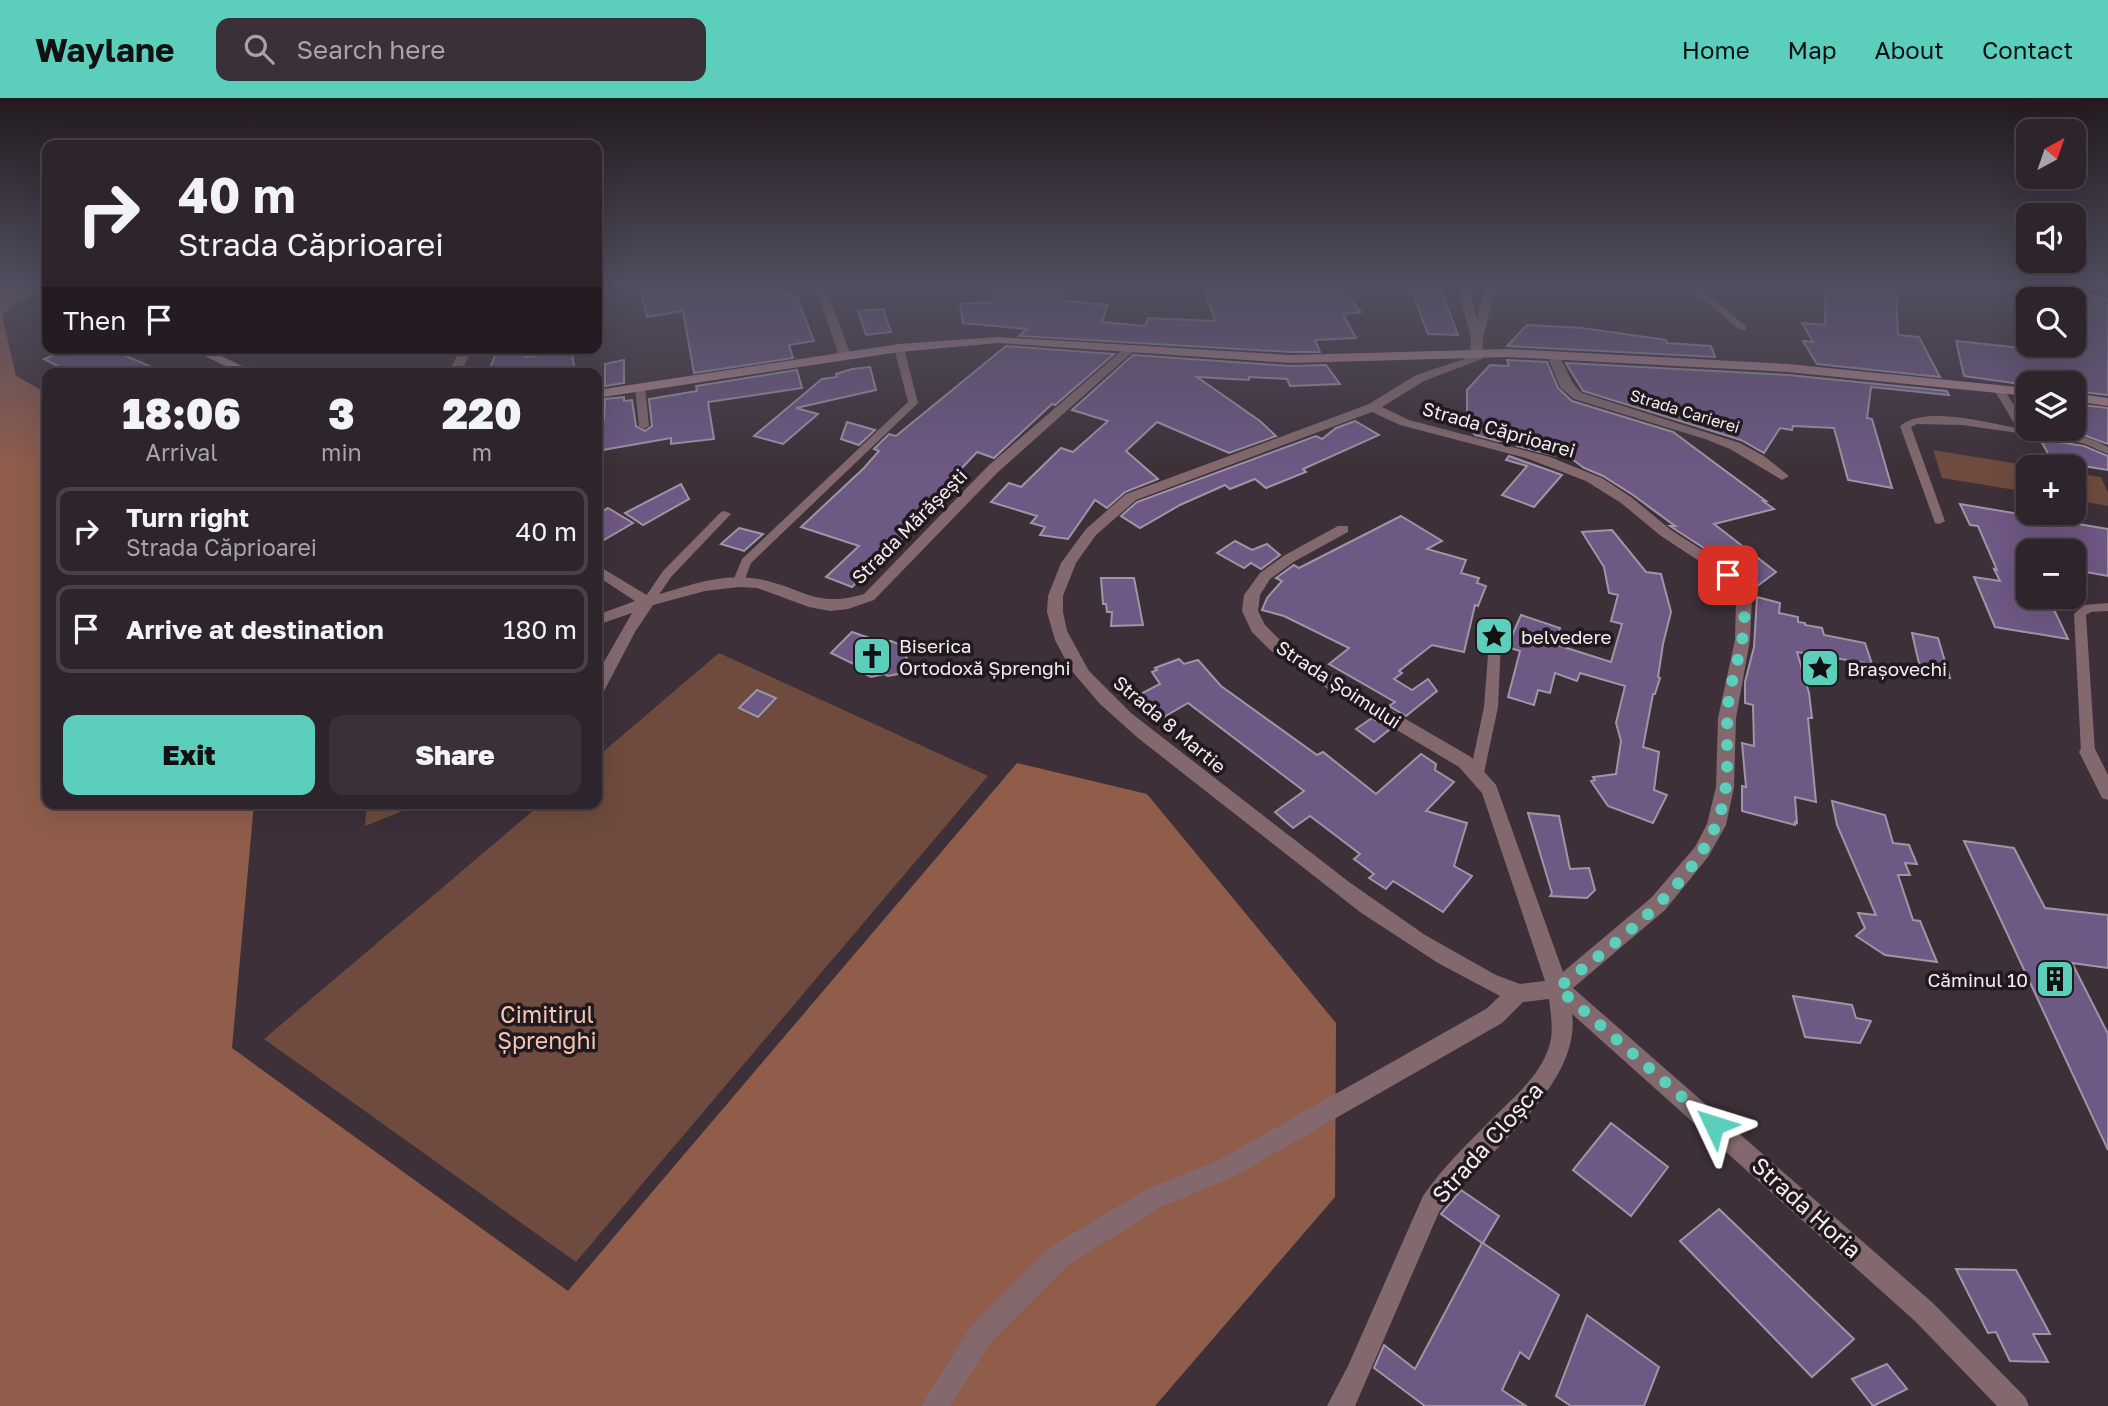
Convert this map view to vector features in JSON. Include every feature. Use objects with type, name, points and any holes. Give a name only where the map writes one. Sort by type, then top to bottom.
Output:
[{"type":"street","points":[[841,346],[845,356]]},
{"type":"street","name":"Strada Carierei","points":[[602,393],[923,346]]},
{"type":"street","name":"Strada Carierei","points":[[1098,346],[1291,359],[1463,346]]},
{"type":"street","name":"Strada 8 Martie","points":[[1477,346],[1476,359],[1468,364],[1420,378],[1373,407],[1147,489],[1101,519],[1060,578],[1054,596],[1061,636],[1087,680],[1122,716],[1345,891],[1407,935],[1464,968],[1518,993]]},
{"type":"street","name":"Strada Carierei","points":[[1485,346],[1553,355],[1799,368],[2016,390]]},
{"type":"street","name":"Strada Mărășești","points":[[602,618],[648,602],[725,583],[753,583],[825,608],[846,607],[869,597],[993,469],[1131,348]]},
{"type":"street","points":[[208,354],[240,368]]},
{"type":"street","name":"Strada Carierei","points":[[1553,355],[1566,387],[1578,396],[1737,445],[1765,461],[1782,476]]},
{"type":"street","points":[[2086,399],[2108,402]]},
{"type":"street","name":"Strada Căprioarei","points":[[1373,407],[1411,427],[1455,435],[1548,462],[1605,486],[1621,496],[1663,532],[1728,575],[1744,599],[1745,614],[1729,697],[1724,798],[1714,830],[1693,864],[1663,898],[1634,927],[1558,988]]},
{"type":"street","name":"Strada Șoimului","points":[[1343,529],[1290,558],[1265,576],[1252,595],[1250,611],[1258,628],[1276,646],[1329,682],[1465,762],[1477,773],[1490,790],[1558,988]]},
{"type":"street","points":[[602,573],[648,602],[628,631],[602,680]]},
{"type":"street","points":[[2088,752],[2108,793]]},
{"type":"street","points":[[934,1406],[981,1334],[1059,1256],[1155,1197],[1225,1170],[1482,1023],[1494,1016],[1518,993],[1558,988]]},
{"type":"street","name":"Strada Cloșca","points":[[1340,1406],[1357,1375],[1431,1204],[1449,1179],[1534,1092],[1550,1069],[1560,1048],[1563,1027],[1558,988]]},
{"type":"street","name":"Strada Horia","points":[[1558,988],[1915,1304],[2017,1406]]},
{"type":"lane","points":[[739,582],[746,562],[913,403],[899,348]]},
{"type":"lane","points":[[640,387],[644,426]]},
{"type":"lane","points":[[1998,388],[2016,417]]},
{"type":"lane","points":[[1940,521],[1905,426],[1910,421],[1931,419],[2016,431]]},
{"type":"lane","points":[[2086,441],[2108,452]]},
{"type":"lane","points":[[648,602],[667,574],[725,514]]},
{"type":"lane","points":[[2088,752],[2080,614],[2088,608],[2108,607]]},
{"type":"lane","points":[[1477,773],[1492,707],[1495,642]]},
{"type":"green space","points":[[1933,450],[2016,464],[2016,490],[1942,478]]},
{"type":"green space","points":[[2086,475],[2101,477],[2108,493],[2108,506],[2086,502]]},
{"type":"green space","name":"Cimitirul Șprenghi","points":[[719,653],[988,776],[576,1262],[264,1039],[535,809],[602,809],[602,753]]},
{"type":"green space","points":[[366,809],[407,809],[365,826]]},
{"type":"shaded area","points":[[0,346],[9,346],[16,376],[42,390],[42,809],[253,809],[232,1048],[568,1291],[1017,763],[1147,794],[1336,1023],[1335,1197],[1155,1406],[0,1406]]},
{"type":"building","points":[[689,346],[789,346],[793,358],[694,373]]},
{"type":"building","points":[[1006,346],[1114,354],[1055,405],[1052,404],[994,458],[977,452],[924,508],[932,510],[852,587],[826,577],[859,546],[801,527],[864,468],[879,451],[874,449],[889,434],[896,436]]},
{"type":"building","points":[[1190,346],[1318,346],[1320,352]]},
{"type":"building","points":[[1508,346],[1711,346],[1715,357]]},
{"type":"building","points":[[1806,346],[1924,346],[1940,377],[1817,364]]},
{"type":"building","points":[[1957,346],[2016,347],[2016,357],[2086,357],[2086,346],[2108,346],[2108,395],[2086,392],[2086,371],[2016,371],[2016,383],[1964,376]]},
{"type":"building","points":[[56,354],[122,354],[154,368],[61,368],[44,359]]},
{"type":"building","points":[[496,354],[526,354],[525,357],[572,354],[575,368],[490,368]]},
{"type":"building","points":[[1133,355],[1291,366],[1326,365],[1340,384],[1290,386],[1287,379],[1197,377],[1260,421],[1276,436],[1229,453],[1157,422],[1126,451],[1158,479],[1125,492],[1107,508],[1095,500],[1068,539],[1040,535],[1045,527],[1031,523],[1037,516],[991,502],[1009,483],[1021,487],[1061,448],[1073,452],[1108,421],[1072,410]]},
{"type":"building","points":[[624,360],[624,383],[605,386],[605,364]]},
{"type":"building","points":[[1507,360],[1547,362],[1558,388],[1572,401],[1673,432],[1766,501],[1763,501],[1774,509],[1714,524],[1776,572],[1756,587],[1730,565],[1670,526],[1675,526],[1633,495],[1603,476],[1584,468],[1544,438],[1539,438],[1553,455],[1517,446],[1521,439],[1498,441],[1475,435],[1467,424],[1467,390],[1490,365],[1509,366]]},
{"type":"building","points":[[1566,363],[1788,375],[1947,391],[1949,395],[1871,387],[1867,418],[1872,419],[1892,488],[1848,480],[1834,428],[1780,428],[1764,453],[1741,440],[1583,391]]},
{"type":"building","points":[[870,367],[876,390],[796,408],[818,414],[783,444],[754,436],[822,379],[837,377],[836,374],[852,369]]},
{"type":"building","points":[[797,370],[802,388],[708,402],[714,439],[671,444],[671,438],[602,450],[605,399],[624,397],[624,401],[632,400],[636,426],[645,431],[652,426],[649,399],[697,391],[696,386]]},
{"type":"building","points":[[2086,405],[2108,408],[2108,444],[2086,436]]},
{"type":"building","points":[[1355,421],[1379,435],[1303,469],[1306,472],[1266,488],[1255,479],[1230,489],[1225,485],[1180,505],[1140,528],[1121,516],[1137,502],[1316,436],[1322,439],[1336,428]]},
{"type":"building","points":[[847,422],[875,430],[859,445],[841,439]]},
{"type":"building","points":[[2041,441],[2084,446],[2108,456],[2108,470],[2086,466],[2086,455],[2049,455]]},
{"type":"building","points":[[1509,456],[1562,475],[1534,507],[1502,495],[1527,466],[1506,460]]},
{"type":"building","points":[[681,484],[689,499],[643,525],[625,513]]},
{"type":"building","points":[[1960,504],[2016,513],[2016,525],[2084,525],[2108,529],[2108,576],[2086,572],[2086,539],[2016,539],[2016,609],[2054,609],[2068,639],[1995,627],[1974,577],[2000,581],[1978,526],[1970,525]]},
{"type":"building","points":[[608,508],[633,523],[602,541],[602,512]]},
{"type":"building","points":[[1401,516],[1442,541],[1427,549],[1466,560],[1461,573],[1479,578],[1477,583],[1486,586],[1478,606],[1475,605],[1464,652],[1432,645],[1399,671],[1402,673],[1394,679],[1412,690],[1428,679],[1437,691],[1406,716],[1389,706],[1395,702],[1329,664],[1349,648],[1284,616],[1262,610],[1267,598],[1282,581],[1276,578],[1294,565],[1299,568]]},
{"type":"building","points":[[739,528],[763,534],[744,551],[721,544]]},
{"type":"building","points":[[1612,530],[1646,572],[1661,574],[1671,612],[1663,644],[1660,678],[1653,694],[1643,747],[1659,752],[1654,790],[1667,795],[1653,823],[1608,806],[1591,781],[1595,780],[1593,777],[1616,774],[1621,741],[1616,723],[1625,686],[1580,673],[1577,681],[1555,673],[1550,693],[1538,690],[1534,705],[1508,697],[1520,651],[1507,647],[1521,615],[1560,628],[1554,644],[1611,662],[1622,624],[1611,621],[1618,595],[1609,593],[1604,567],[1582,532]]},
{"type":"building","points":[[1235,541],[1252,550],[1267,544],[1280,555],[1261,569],[1251,563],[1244,568],[1217,553]]},
{"type":"building","points":[[1101,578],[1134,578],[1143,625],[1111,626],[1112,612],[1107,612],[1106,604],[1103,604]]},
{"type":"building","points":[[1757,597],[1780,603],[1779,613],[1798,617],[1798,622],[1805,625],[1822,628],[1824,635],[1865,643],[1872,664],[1797,652],[1809,693],[1812,718],[1808,718],[1816,802],[1795,797],[1795,825],[1742,811],[1742,786],[1746,787],[1742,743],[1754,746],[1753,705],[1745,703],[1745,682],[1754,647]]},
{"type":"building","name":"Biserica Ortodoxă Șprenghi","points":[[852,632],[903,646],[909,666],[903,673],[871,677],[863,673],[860,667],[831,653]]},
{"type":"building","points":[[1912,633],[1938,638],[1950,678],[1921,672]]},
{"type":"building","points":[[1179,659],[1184,664],[1198,660],[1221,686],[1317,755],[1323,752],[1376,794],[1421,754],[1436,764],[1435,770],[1454,782],[1426,811],[1467,823],[1454,866],[1472,876],[1443,912],[1393,881],[1386,889],[1369,878],[1374,874],[1354,859],[1360,854],[1310,816],[1293,828],[1275,812],[1304,791],[1188,703],[1157,721],[1131,699],[1160,684],[1152,672],[1157,670],[1155,668]]},
{"type":"building","points":[[757,690],[776,698],[758,717],[739,708]]},
{"type":"building","points":[[1372,718],[1390,729],[1374,742],[1356,729]]},
{"type":"building","points":[[1832,801],[1885,815],[1893,843],[1909,845],[1917,864],[1905,863],[1910,875],[1898,875],[1913,920],[1920,921],[1937,962],[1885,955],[1856,936],[1865,928],[1858,913],[1876,915],[1837,825]]},
{"type":"building","points":[[1528,813],[1559,816],[1570,869],[1589,868],[1595,890],[1587,898],[1550,896],[1552,893]]},
{"type":"building","name":"Căminul 10","points":[[1964,841],[2014,848],[2045,908],[2108,915],[2108,968],[2072,963],[2108,1034],[2108,1150]]},
{"type":"building","points":[[1793,996],[1852,1005],[1856,1018],[1871,1021],[1860,1043],[1805,1037]]},
{"type":"building","points":[[1611,1123],[1668,1167],[1631,1216],[1573,1170]]},
{"type":"building","points":[[1461,1190],[1499,1216],[1483,1243],[1559,1295],[1529,1359],[1520,1352],[1502,1390],[1526,1406],[1425,1406],[1374,1368],[1384,1345],[1415,1369],[1482,1243],[1441,1214]]},
{"type":"building","points":[[1719,1209],[1854,1339],[1812,1377],[1680,1241]]},
{"type":"building","points":[[1956,1269],[2016,1270],[2050,1334],[2033,1334],[2048,1362],[2010,1361],[1996,1332],[1988,1333]]},
{"type":"building","points":[[1587,1315],[1659,1367],[1644,1406],[1571,1406],[1556,1396]]},
{"type":"building","points":[[1887,1364],[1907,1389],[1873,1406],[1852,1379]]},
{"type":"place","name":"belvedere","points":[[1494,636]]},
{"type":"place","name":"Biserica Ortodoxă Șprenghi","points":[[872,656]]},
{"type":"place","name":"Brașovechi","points":[[1820,668]]},
{"type":"place","name":"Căminul 10","points":[[2055,979]]},
{"type":"route","points":[[1714,1125],[1558,988],[1634,927],[1663,898],[1693,864],[1714,830],[1724,798],[1729,697],[1745,614],[1740,589],[1728,575]]}]
